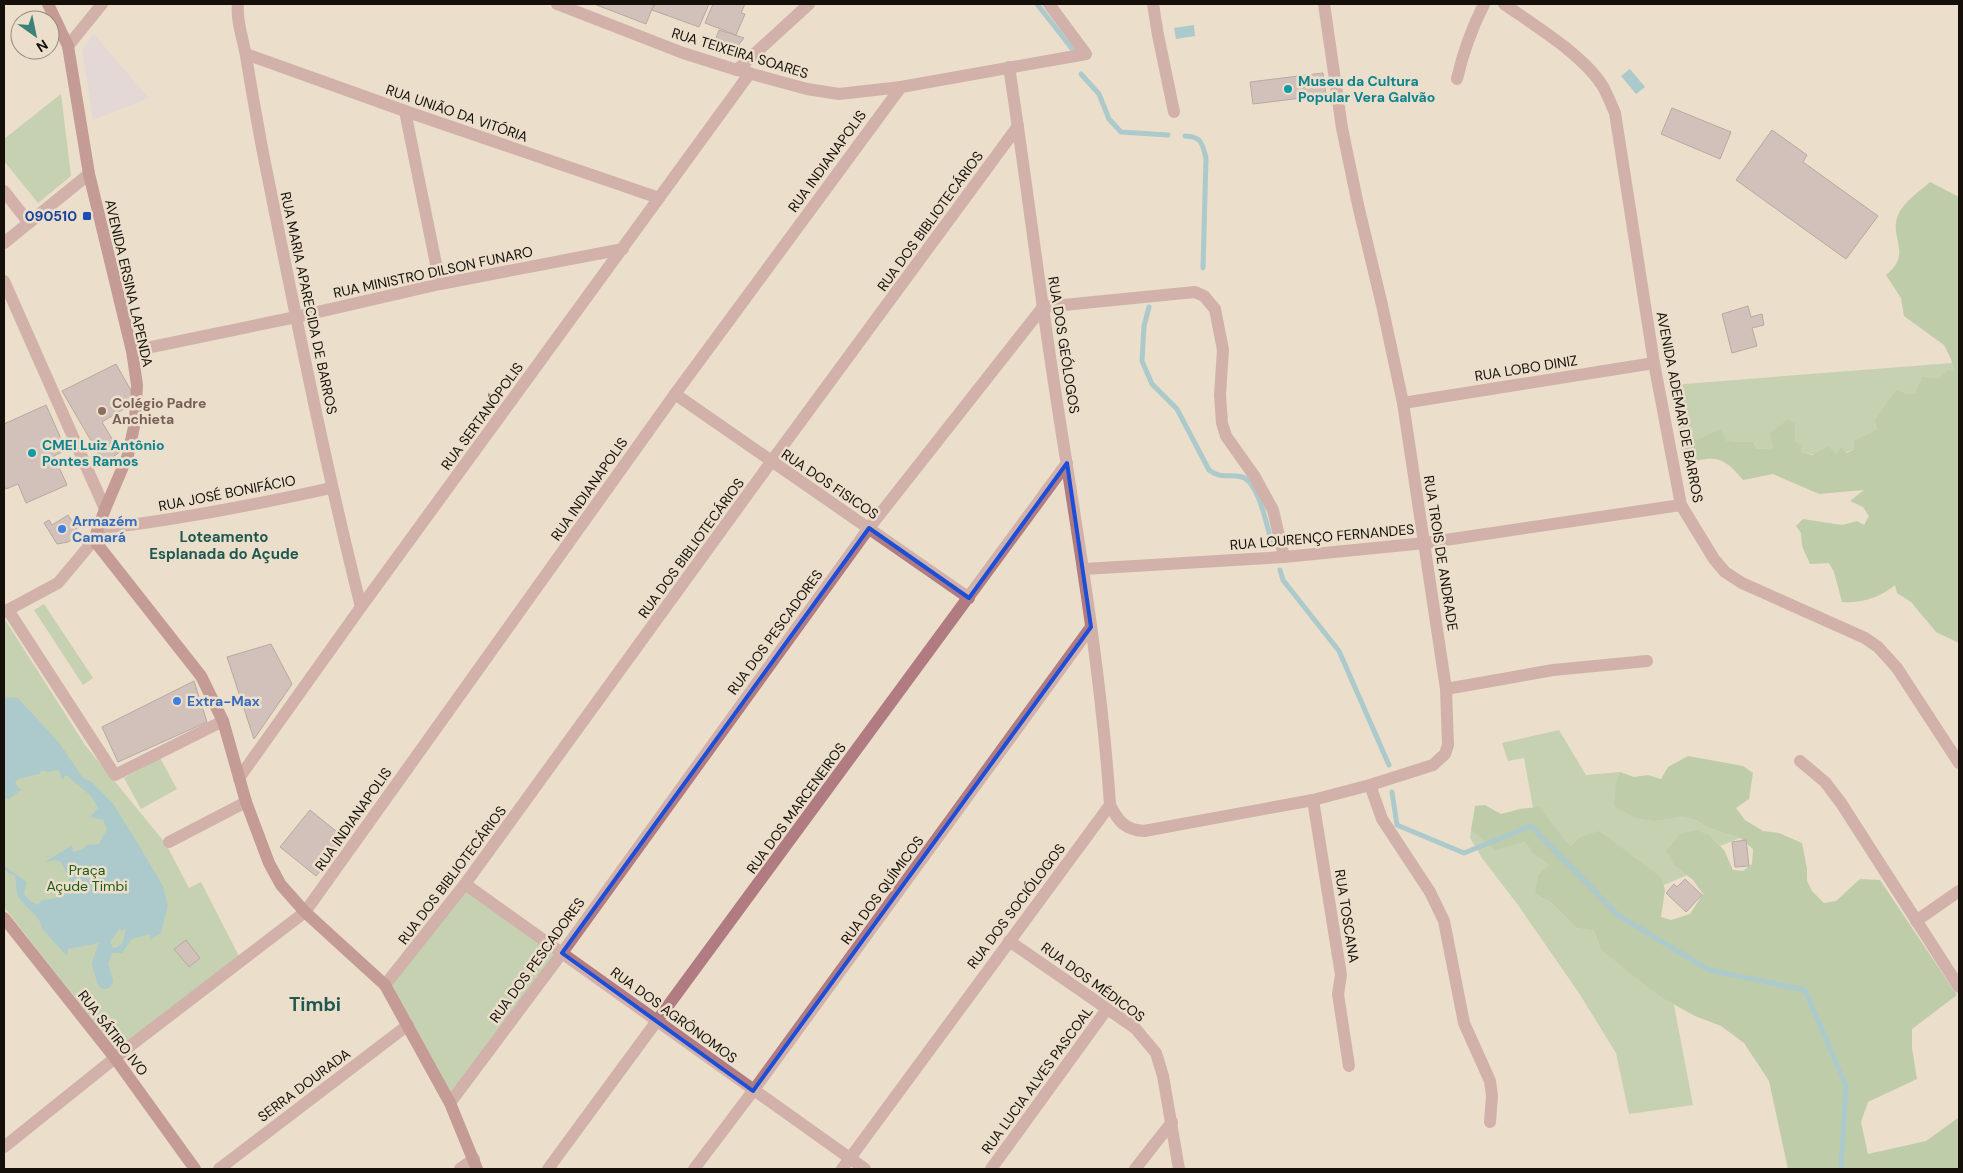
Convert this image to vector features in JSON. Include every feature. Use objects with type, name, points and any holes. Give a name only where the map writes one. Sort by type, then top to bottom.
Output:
[{"type":"street","name":"AVENIDA ERSINA LAPENDA","points":[[48,4],[68,46],[88,174],[132,351],[137,385],[135,422],[128,455],[96,534]]},
{"type":"street","points":[[68,46],[102,4]]},
{"type":"street","name":"RUA MARIA APARECIDA DE BARROS","points":[[238,4],[237,13],[246,54],[254,112],[331,488],[361,607]]},
{"type":"street","name":"RUA TEIXEIRA SOARES","points":[[557,4],[683,53],[806,89],[839,94],[901,87],[1086,54],[1049,4]]},
{"type":"street","name":"RUA SERTANÓPOLIS","points":[[239,778],[659,198],[744,72],[809,4]]},
{"type":"street","points":[[1153,4],[1174,112]]},
{"type":"street","name":"RUA TROIS DE ANDRADE","points":[[1110,805],[1124,826],[1144,831],[1313,800],[1370,785],[1433,765],[1445,754],[1448,745],[1446,689],[1403,403],[1344,138],[1324,4]]},
{"type":"street","points":[[1458,79],[1462,55],[1471,30],[1484,4]]},
{"type":"street","name":"AVENIDA ADEMAR DE BARROS","points":[[1504,4],[1585,65],[1602,85],[1615,113],[1654,363],[1681,505],[1714,559],[1725,572],[1742,583],[1865,638],[1878,647],[1897,668],[1959,763]]},
{"type":"street","name":"RUA UNIÃO DA VITÓRIA","points":[[246,54],[659,198]]},
{"type":"street","name":"RUA DOS GEÓLOGOS","points":[[1009,67],[1091,627]]},
{"type":"street","name":"RUA INDIANAPOLIS","points":[[4,1147],[115,1058],[305,912],[674,394],[901,87]]},
{"type":"street","points":[[405,111],[440,284]]},
{"type":"street","name":"RUA DOS BIBLIOTECÁRIOS","points":[[385,985],[465,884],[771,462],[1018,126]]},
{"type":"street","points":[[4,244],[88,174]]},
{"type":"street","points":[[4,190],[29,223]]},
{"type":"street","name":"RUA MINISTRO DILSON FUNARO","points":[[132,351],[296,317],[440,284],[623,248]]},
{"type":"street","points":[[4,281],[105,509]]},
{"type":"street","points":[[1043,307],[1194,292],[1204,296],[1215,309],[1223,350],[1220,395],[1222,423],[1226,436],[1255,477],[1273,510],[1284,557]]},
{"type":"street","name":"RUA DOS PESCADORES","points":[[450,1103],[562,953],[869,528],[1043,307]]},
{"type":"street","name":"RUA LOBO DINIZ","points":[[1403,403],[1654,363]]},
{"type":"street","name":"RUA DOS FISICOS","points":[[674,394],[969,598]]},
{"type":"street","name":"RUA DOS MARCENEIROS","points":[[548,1169],[1067,463]]},
{"type":"street","name":"RUA JOSÉ BONIFÁCIO","points":[[96,534],[246,507],[331,488]]},
{"type":"street","name":"RUA LOURENÇO FERNANDES","points":[[1084,569],[1284,557],[1425,543],[1681,505]]},
{"type":"street","points":[[223,721],[115,775],[6,611],[58,583],[96,534],[201,676],[223,721],[246,802],[269,863],[282,885],[305,912],[385,985],[408,1025],[450,1103],[476,1164],[460,1169]]},
{"type":"street","points":[[1091,627],[1108,763],[1110,805]]},
{"type":"street","name":"RUA DOS QUÍMICOS","points":[[694,1169],[753,1091],[1091,627]]},
{"type":"street","points":[[1446,689],[1554,670],[1647,661]]},
{"type":"street","points":[[1800,761],[1824,782],[1841,803],[1959,987]]},
{"type":"street","points":[[1370,785],[1382,819],[1430,892],[1444,921],[1464,1023],[1490,1081],[1492,1096],[1490,1122]]},
{"type":"street","name":"RUA TOSCANA","points":[[1313,800],[1341,975],[1338,994],[1349,1066]]},
{"type":"street","points":[[169,842],[246,802]]},
{"type":"street","name":"RUA DOS SOCIÓLOGOS","points":[[845,1164],[1110,805]]},
{"type":"street","name":"RUA DOS AGRÔNOMOS","points":[[465,884],[657,1020],[753,1091],[845,1164],[865,1169]]},
{"type":"street","points":[[1916,921],[1959,891]]},
{"type":"street","name":"RUA SÁTIRO IVO","points":[[4,918],[115,1058],[195,1169]]},
{"type":"street","name":"RUA DOS MÉDICOS","points":[[1009,941],[1135,1028],[1156,1053],[1163,1076],[1179,1169]]},
{"type":"street","name":"RUA LUCIA ALVES PASCOAL","points":[[992,1169],[1107,1009]]},
{"type":"street","name":"SERRA DOURADA","points":[[219,1169],[408,1025]]},
{"type":"street","points":[[1135,1169],[1172,1122]]},
{"type":"highlighted area","points":[[1067,463],[1091,627],[753,1091],[562,953],[869,528],[969,598]]},
{"type":"shaded area","points":[[94,34],[149,98],[93,120],[82,50]]},
{"type":"green space","points":[[61,94],[71,176],[38,203],[4,161],[4,139]]},
{"type":"green space","points":[[1930,182],[1959,197],[1959,643],[1936,632],[1911,602],[1897,593],[1895,585],[1870,599],[1842,602],[1834,572],[1829,563],[1810,564],[1802,546],[1801,533],[1796,526],[1803,519],[1842,525],[1857,521],[1864,525],[1869,516],[1863,507],[1850,501],[1864,490],[1819,494],[1773,474],[1743,480],[1729,465],[1716,459],[1702,459],[1684,464],[1676,414],[1681,411],[1686,419],[1684,431],[1697,440],[1721,429],[1727,441],[1753,442],[1757,449],[1773,448],[1770,433],[1787,420],[1796,422],[1795,441],[1801,446],[1801,452],[1813,455],[1828,446],[1836,454],[1841,448],[1847,453],[1854,449],[1853,441],[1877,429],[1874,420],[1898,389],[1906,394],[1915,394],[1922,377],[1939,379],[1947,370],[1954,371],[1951,359],[1944,345],[1904,316],[1901,298],[1886,275],[1894,267],[1898,259],[1896,222],[1899,213],[1909,200]]},
{"type":"green space","points":[[1952,363],[1954,371],[1915,394],[1906,394],[1898,389],[1874,420],[1877,429],[1853,441],[1854,449],[1835,455],[1801,452],[1795,441],[1796,422],[1772,443],[1774,448],[1757,449],[1753,442],[1727,441],[1721,430],[1697,441],[1684,431],[1681,411],[1676,414],[1671,385]]},
{"type":"green space","points":[[44,604],[93,678],[83,685],[34,610]]},
{"type":"green space","name":"Praça Açude Timbi","points":[[4,618],[85,745],[166,844],[189,888],[201,882],[241,960],[119,1055],[4,907]]},
{"type":"green space","points":[[1559,730],[1586,775],[1620,772],[1616,781],[1656,821],[1682,817],[1696,820],[1706,827],[1740,838],[1720,846],[1709,835],[1675,866],[1687,875],[1664,885],[1662,878],[1580,837],[1570,846],[1539,808],[1533,808],[1524,758],[1508,761],[1502,743]]},
{"type":"green space","points":[[1688,756],[1743,766],[1753,773],[1749,799],[1736,808],[1745,820],[1763,831],[1779,833],[1802,843],[1807,869],[1807,881],[1812,891],[1824,903],[1836,901],[1860,879],[1880,880],[1957,995],[1912,1029],[1912,1048],[1917,1079],[1868,1102],[1861,1122],[1868,1154],[1926,1141],[1958,1118],[1959,1169],[1788,1169],[1769,1081],[1744,1043],[1721,1026],[1695,1016],[1649,988],[1601,950],[1594,931],[1577,928],[1550,902],[1535,894],[1538,875],[1549,865],[1532,853],[1525,842],[1495,850],[1471,830],[1475,806],[1485,805],[1501,814],[1539,807],[1570,846],[1580,837],[1599,831],[1662,878],[1665,890],[1661,917],[1671,920],[1690,914],[1703,894],[1693,880],[1675,866],[1666,851],[1680,834],[1695,830],[1709,835],[1724,850],[1733,870],[1743,871],[1752,864],[1753,849],[1740,838],[1706,827],[1696,820],[1682,817],[1656,821],[1635,818],[1614,806],[1616,781],[1620,772],[1634,777],[1648,775],[1661,779],[1668,767]]},
{"type":"green space","points":[[160,758],[177,789],[141,809],[124,778]]},
{"type":"green space","points":[[1471,830],[1495,849],[1525,842],[1532,853],[1549,865],[1535,894],[1550,902],[1577,928],[1594,931],[1601,950],[1674,1005],[1693,1105],[1629,1114],[1616,1053],[1579,993],[1518,905],[1482,858],[1470,838]]},
{"type":"green space","points":[[465,884],[562,953],[450,1103],[385,985]]},
{"type":"water","points":[[1194,25],[1195,36],[1176,39],[1174,28]]},
{"type":"water","points":[[1630,69],[1645,87],[1636,94],[1621,76]]},
{"type":"water","points":[[10,697],[18,698],[60,744],[83,778],[92,782],[114,805],[163,886],[168,906],[161,933],[150,940],[150,934],[132,939],[122,953],[108,953],[99,943],[68,949],[67,956],[42,929],[39,920],[18,896],[15,876],[4,870],[4,866],[27,882],[24,894],[30,901],[38,905],[42,900],[56,898],[68,888],[69,877],[61,862],[55,860],[45,862],[72,845],[73,852],[83,849],[86,845],[99,844],[107,829],[103,820],[90,817],[98,808],[91,796],[66,775],[62,780],[59,770],[48,772],[42,770],[39,774],[18,779],[15,782],[18,788],[22,789],[9,799],[4,798],[4,699]],"holes":[[[119,929],[122,931],[126,929],[122,943],[118,947],[110,948],[108,945]]]},
{"type":"building","points":[[594,4],[654,4],[646,24]]},
{"type":"building","points":[[655,4],[709,4],[699,27],[652,10]]},
{"type":"building","points":[[713,4],[745,4],[741,13],[745,14],[736,35],[705,23]]},
{"type":"building","points":[[719,30],[744,38],[731,55],[712,49]]},
{"type":"building","name":"Museu da Cultura Popular Vera Galvão","points":[[1323,73],[1326,95],[1253,104],[1250,82]]},
{"type":"building","points":[[1672,108],[1731,132],[1720,159],[1661,134]]},
{"type":"building","points":[[1772,130],[1807,155],[1803,162],[1878,216],[1846,259],[1736,180]]},
{"type":"building","points":[[1748,306],[1751,317],[1762,314],[1764,325],[1752,328],[1757,346],[1732,353],[1722,314]]},
{"type":"building","name":"Colégio Padre Anchieta","points":[[116,364],[133,394],[132,404],[102,422],[120,452],[104,463],[62,391]]},
{"type":"building","name":"CMEI Luiz Antônio Pontes Ramos","points":[[46,405],[66,450],[54,456],[67,485],[26,503],[18,484],[6,489],[4,485],[4,424]]},
{"type":"building","name":"Armazém Camará","points":[[68,515],[80,534],[68,542],[57,544],[44,523],[49,520],[52,525]]},
{"type":"building","points":[[271,644],[292,684],[254,739],[227,657]]},
{"type":"building","name":"Extra-Max","points":[[194,681],[207,722],[118,762],[102,727]]},
{"type":"building","points":[[310,810],[346,839],[316,876],[280,847]]},
{"type":"building","points":[[1746,840],[1749,866],[1735,867],[1732,842]]},
{"type":"building","points":[[1685,879],[1702,895],[1686,912],[1666,893],[1674,884],[1677,887]]},
{"type":"building","points":[[186,940],[200,958],[189,967],[174,949]]},
{"type":"waterway","points":[[1037,4],[1077,55]]},
{"type":"waterway","points":[[1081,74],[1099,94],[1109,119],[1121,132],[1168,135]]},
{"type":"waterway","points":[[1185,136],[1198,139],[1206,158],[1203,268]]},
{"type":"waterway","points":[[1149,307],[1144,326],[1142,361],[1152,384],[1177,409],[1209,470],[1221,476],[1242,477],[1253,487],[1262,506],[1272,544]]},
{"type":"waterway","points":[[1280,570],[1283,580],[1339,651],[1389,765]]},
{"type":"waterway","points":[[1392,792],[1397,825],[1464,853],[1531,826],[1619,916],[1709,970],[1805,990],[1846,1086],[1841,1169]]},
{"type":"waterway","points":[[105,949],[100,964],[105,981]]},
{"type":"place","name":"Museu da Cultura Popular Vera Galvão","points":[[1288,89]]},
{"type":"place","name":"090510","points":[[87,216]]},
{"type":"place","name":"Colégio Padre Anchieta","points":[[102,411]]},
{"type":"place","name":"CMEI Luiz Antônio Pontes Ramos","points":[[32,453]]},
{"type":"place","name":"Armazém Camará","points":[[62,529]]},
{"type":"place","name":"Extra-Max","points":[[177,701]]},
{"type":"district","name":"Loteamento Esplanada do Açude","points":[[224,546]]},
{"type":"district","name":"Timbi","points":[[315,1004]]}]
